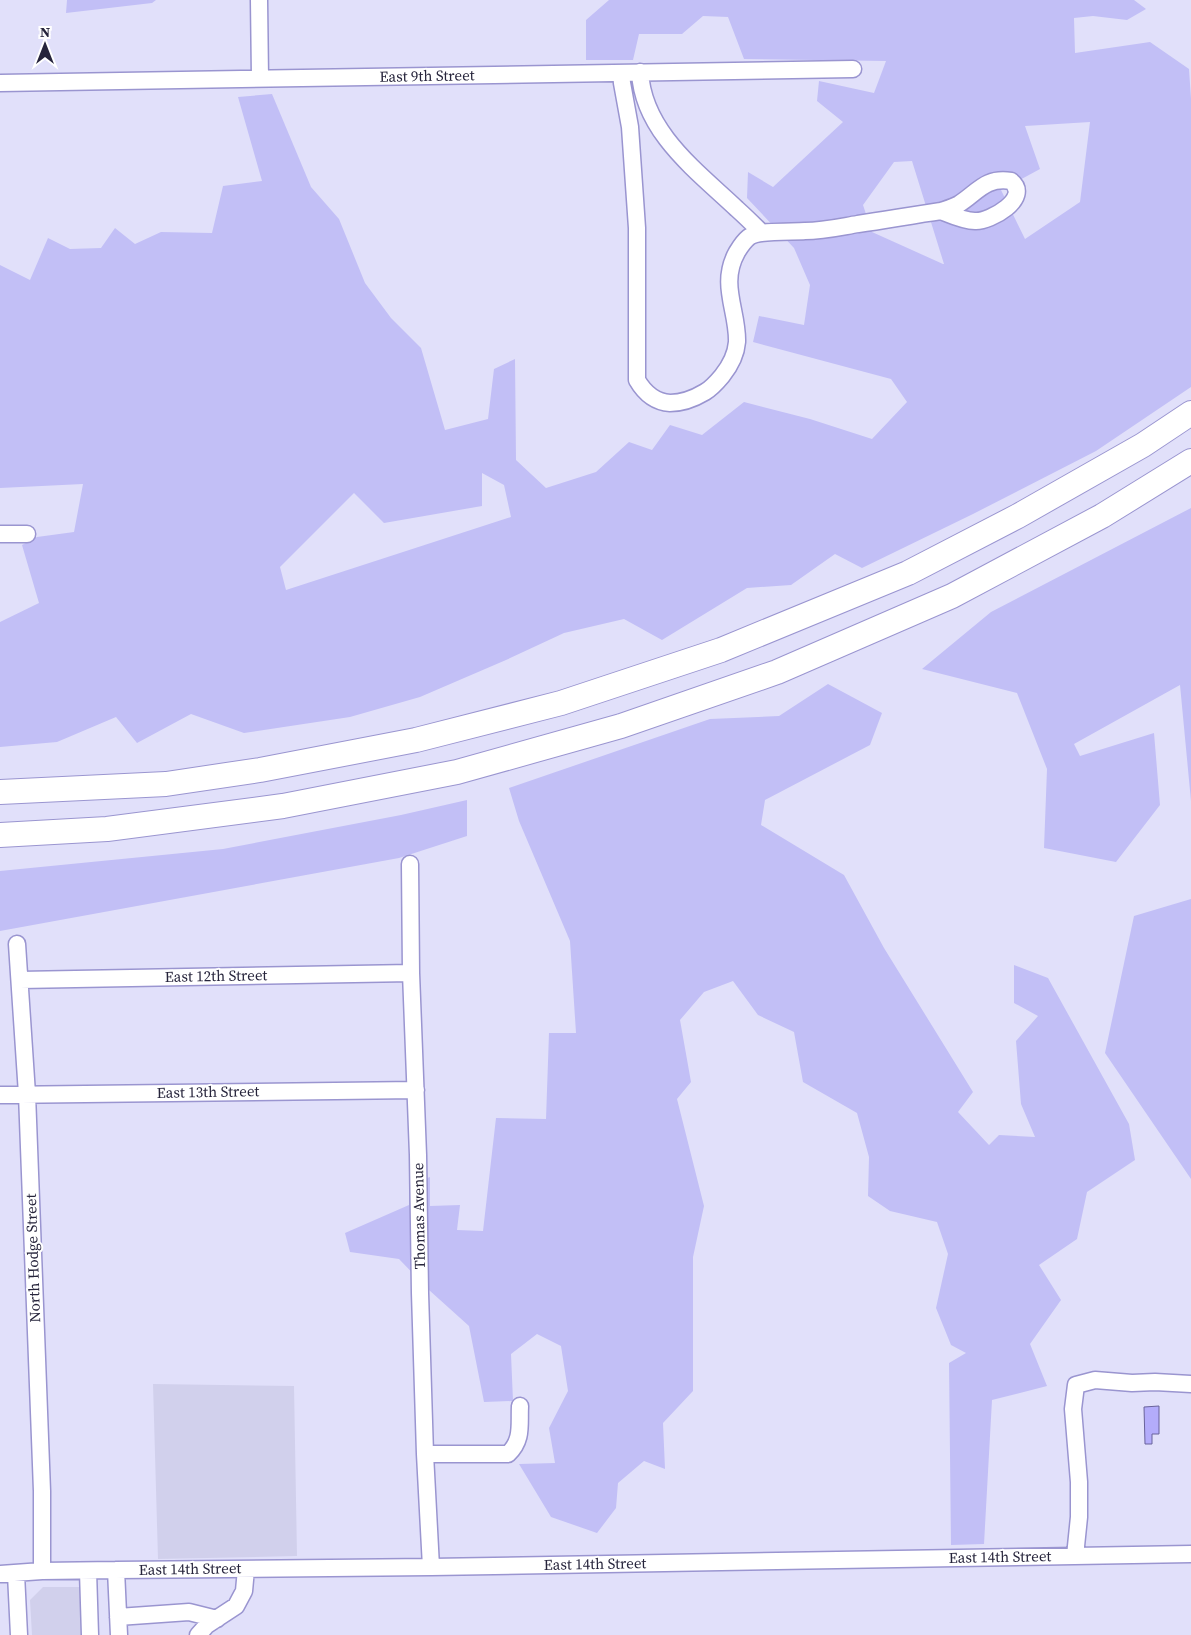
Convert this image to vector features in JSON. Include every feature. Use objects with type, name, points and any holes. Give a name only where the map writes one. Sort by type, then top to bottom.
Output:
[{"type":"highway","points":[[0,792],[175,782],[260,770],[416,740],[561,703],[721,650],[908,573],[1018,516],[1143,445],[1191,413]]},
{"type":"highway","points":[[0,849],[107,829],[282,806],[457,772],[630,723],[776,672],[952,596],[1102,516],[1191,461]]},
{"type":"highway","points":[[0,788],[42,791]]},
{"type":"highway","points":[[0,834],[107,829]]},
{"type":"street","points":[[259,0],[260,78]]},
{"type":"street","name":"East 9th Street","points":[[0,83],[853,69]]},
{"type":"street","points":[[621,72],[630,127],[637,228],[636,371],[637,380],[642,388],[657,400],[678,402],[696,397],[711,388],[727,370],[734,356],[737,343],[730,292],[731,267],[742,244],[750,236],[762,233],[809,231],[941,211]]},
{"type":"street","points":[[640,72],[641,86],[655,122],[675,151],[762,233]]},
{"type":"street","points":[[0,534],[27,534]]},
{"type":"street","name":"Thomas Avenue","points":[[410,864],[411,973],[416,1090],[425,1454],[431,1567]]},
{"type":"street","name":"North Hodge Street","points":[[17,944],[27,1094],[42,1491],[42,1571]]},
{"type":"street","name":"East 12th Street","points":[[20,980],[411,973]]},
{"type":"street","name":"East 13th Street","points":[[0,1095],[416,1090]]},
{"type":"street","points":[[1075,1556],[1079,1517],[1079,1482],[1073,1409],[1076,1385],[1096,1380],[1191,1384]]},
{"type":"street","points":[[425,1454],[508,1454],[516,1447],[520,1434],[520,1406]]},
{"type":"street","name":"East 14th Street","points":[[8,1574],[42,1571],[431,1567],[1191,1554]]},
{"type":"street","points":[[198,1635],[207,1625],[236,1606],[244,1591],[246,1569]]},
{"type":"street","points":[[116,1570],[119,1635]]},
{"type":"street","points":[[88,1571],[90,1635]]},
{"type":"street","points":[[8,1574],[20,1635]]},
{"type":"street","points":[[118,1617],[189,1612],[217,1619]]},
{"type":"shaded area","points":[[67,0],[156,0],[152,3],[66,13]]},
{"type":"shaded area","points":[[609,0],[1134,0],[1146,9],[1127,20],[1093,16],[1074,18],[1075,53],[1150,42],[1189,69],[1191,99],[1191,387],[1096,451],[862,568],[835,554],[791,585],[747,588],[662,640],[624,619],[564,633],[420,697],[350,717],[244,733],[191,714],[137,743],[116,717],[57,742],[0,747],[0,622],[39,603],[22,545],[37,537],[74,532],[83,484],[0,488],[0,265],[30,280],[48,238],[70,249],[101,248],[115,228],[135,244],[161,232],[212,233],[223,186],[262,181],[238,97],[272,94],[311,187],[339,219],[365,283],[391,318],[421,348],[445,430],[488,419],[494,369],[515,359],[516,460],[546,488],[596,472],[629,442],[652,450],[670,425],[702,435],[744,402],[810,419],[872,439],[907,402],[891,379],[753,342],[759,316],[804,325],[810,285],[794,248],[747,198],[748,172],[773,187],[843,122],[817,101],[819,81],[874,93],[886,61],[744,59],[728,17],[703,16],[682,34],[639,34],[633,60],[586,60],[586,20]],"holes":[[[1090,122],[1080,202],[1025,239],[1001,190],[1040,169],[1025,126]],[[912,161],[944,264],[872,232],[863,205],[894,162]],[[482,473],[504,485],[511,517],[286,590],[280,567],[354,493],[384,523],[482,506]]]},
{"type":"shaded area","points":[[1191,508],[1191,801],[1180,685],[1074,744],[1080,756],[1154,733],[1160,805],[1116,862],[1044,848],[1047,769],[1017,693],[922,669],[991,612]]},
{"type":"shaded area","points":[[828,684],[882,713],[870,745],[765,800],[761,825],[844,875],[884,948],[973,1092],[958,1112],[989,1145],[999,1135],[1035,1137],[1021,1104],[1016,1041],[1038,1016],[1014,1003],[1014,965],[1048,978],[1129,1124],[1135,1160],[1087,1192],[1077,1239],[1039,1265],[1061,1300],[1030,1344],[1047,1386],[992,1400],[984,1544],[951,1545],[949,1363],[966,1353],[951,1345],[936,1308],[948,1254],[937,1222],[890,1211],[868,1196],[869,1157],[857,1113],[803,1082],[794,1032],[758,1015],[733,981],[704,992],[680,1020],[691,1082],[677,1099],[704,1206],[693,1257],[693,1391],[663,1423],[665,1469],[644,1461],[618,1483],[616,1508],[597,1533],[551,1517],[519,1464],[555,1463],[549,1428],[568,1391],[561,1346],[537,1334],[511,1354],[513,1401],[484,1402],[469,1326],[429,1290],[399,1259],[350,1252],[345,1233],[409,1205],[409,1185],[430,1177],[430,1206],[460,1205],[457,1230],[483,1231],[496,1118],[546,1119],[549,1033],[576,1033],[570,941],[519,821],[509,788],[710,719],[779,716]]},
{"type":"shaded area","points":[[467,800],[467,836],[399,858],[0,931],[0,871],[223,849],[401,815]]},
{"type":"shaded area","points":[[1191,899],[1191,1179],[1105,1053],[1134,916]]},
{"type":"shaded area","points":[[153,1384],[294,1386],[297,1556],[158,1559]]},
{"type":"shaded area","points":[[43,1587],[96,1587],[97,1635],[32,1635],[30,1600]]},
{"type":"building","points":[[1159,1406],[1159,1434],[1152,1434],[1152,1444],[1145,1444],[1144,1407]]}]
